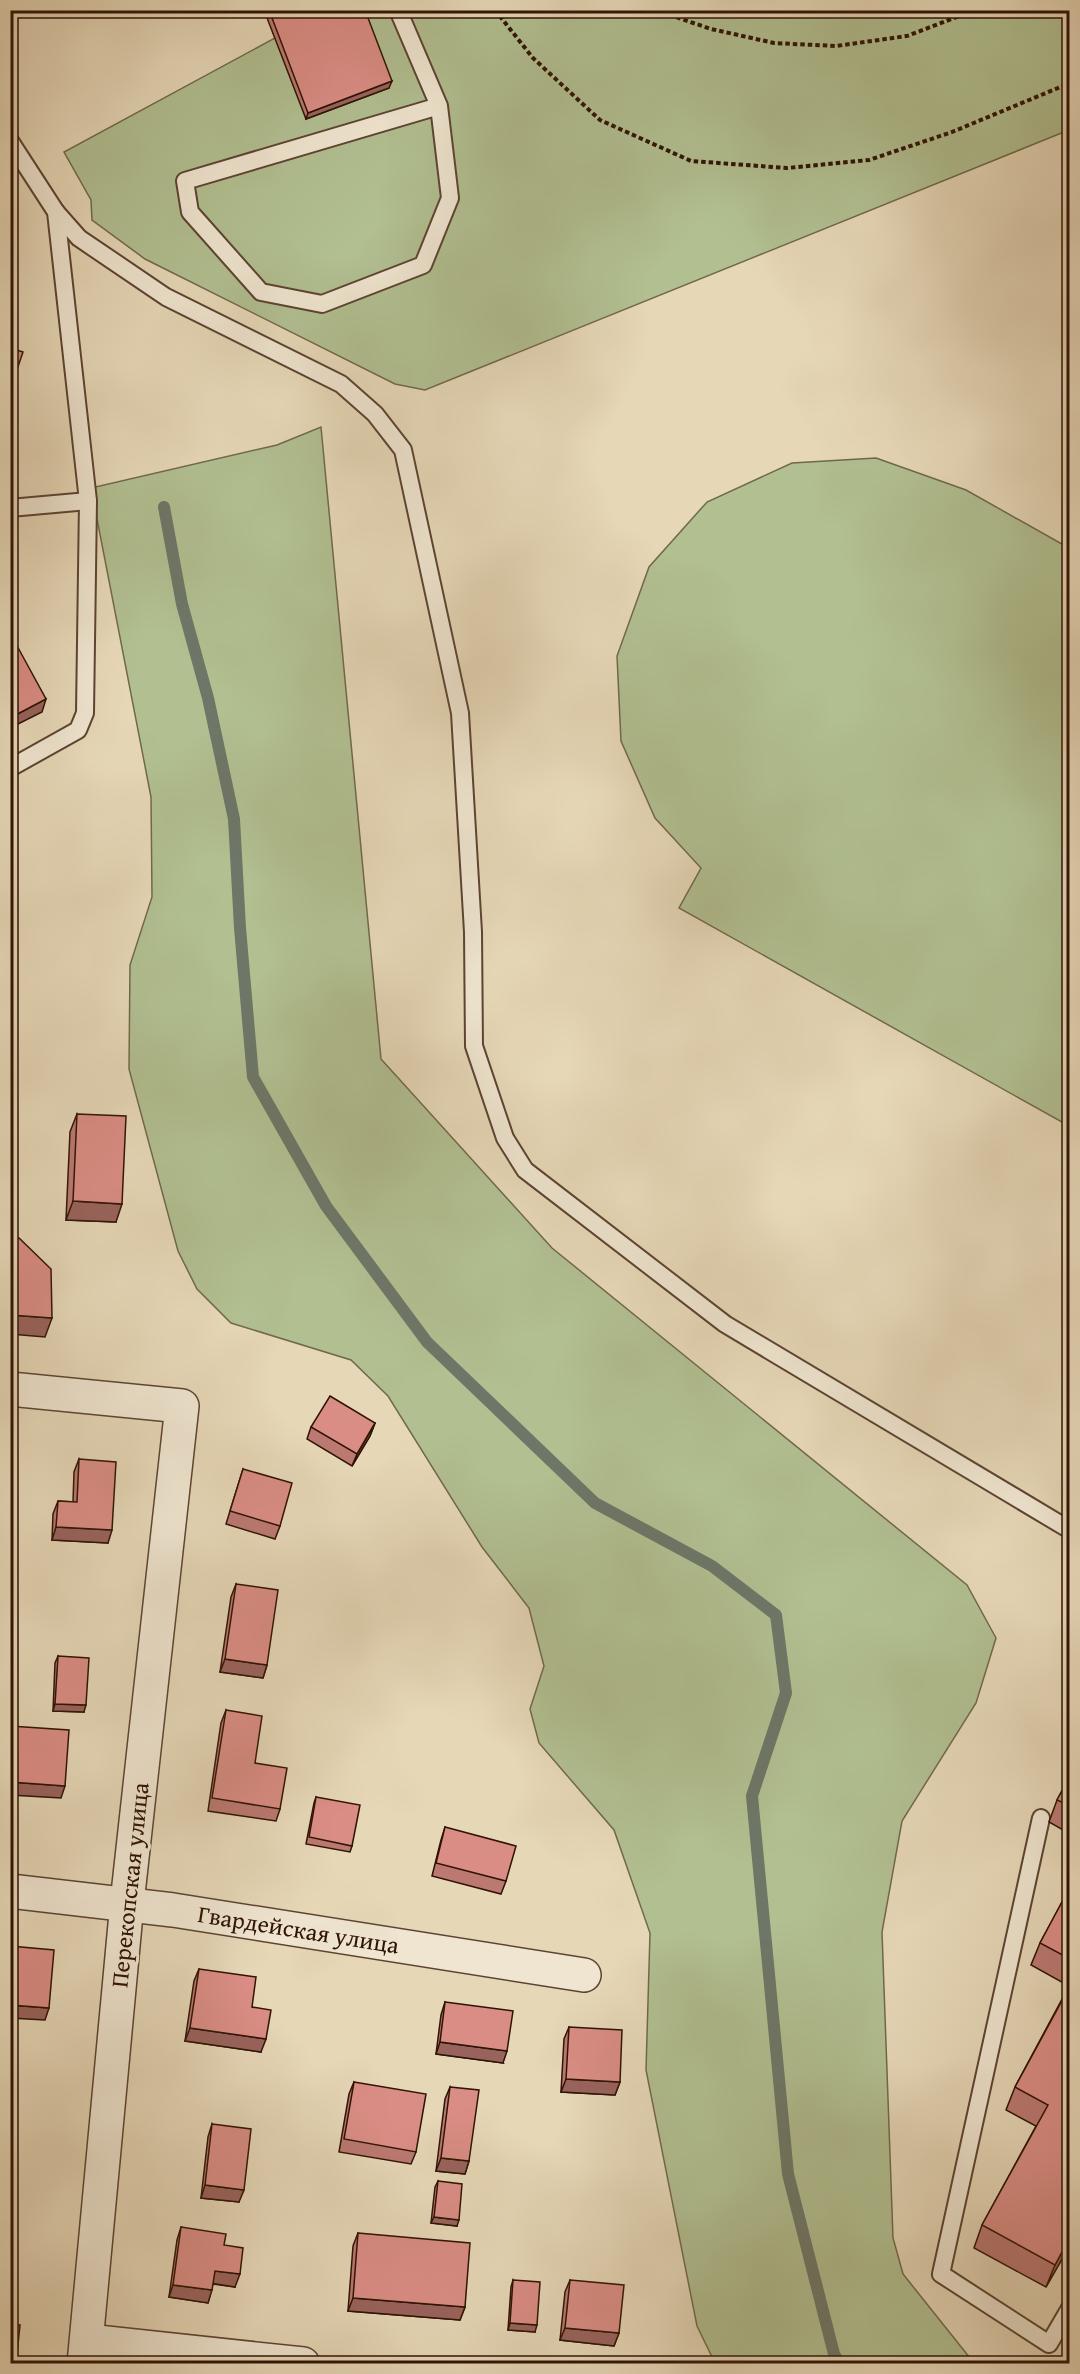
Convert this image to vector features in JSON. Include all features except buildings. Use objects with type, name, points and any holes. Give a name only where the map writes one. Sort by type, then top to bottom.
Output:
[{"type":"street","name":"Перекопская улица","points":[[10,1389],[182,1406],[127,1903],[86,2352]]},
{"type":"street","name":"Гвардейская улица","points":[[10,1891],[127,1903],[584,1975]]},
{"type":"street","points":[[86,2352],[303,2364]]},
{"type":"lane","points":[[398,10],[439,106],[450,198],[423,266],[322,304],[261,292],[190,212],[185,181],[439,106]]},
{"type":"lane","points":[[10,141],[56,212],[79,238],[166,297],[341,384],[375,414],[403,450],[460,713],[473,932],[474,1046],[506,1138],[525,1170],[725,1324],[1070,1530]]},
{"type":"lane","points":[[10,768],[78,730],[86,713],[88,501],[56,212]]},
{"type":"lane","points":[[10,508],[88,501]]},
{"type":"lane","points":[[1041,1818],[941,2274],[1050,2344],[1070,2308]]},
{"type":"path","points":[[495,10],[532,58],[600,120],[691,161],[787,168],[869,160],[952,132],[1070,83]]},
{"type":"path","points":[[655,10],[711,29],[774,43],[836,46],[908,36],[975,10]]},
{"type":"green space","points":[[265,11],[1069,11],[1069,130],[425,390],[395,384],[145,259],[92,220],[91,200],[64,152],[275,38]]},
{"type":"green space","points":[[321,427],[381,1059],[552,1248],[967,1585],[996,1638],[976,1703],[902,1821],[882,1932],[893,2238],[903,2274],[974,2363],[715,2363],[697,2326],[646,2070],[650,1933],[614,1830],[539,1743],[530,1709],[544,1666],[529,1608],[482,1547],[388,1396],[351,1360],[231,1323],[197,1289],[178,1251],[129,1069],[130,965],[152,897],[151,797],[91,488],[277,445]]},
{"type":"green space","points":[[876,458],[966,490],[1069,548],[1069,1126],[679,908],[701,868],[655,818],[621,741],[617,656],[649,567],[707,502],[792,463]]},
{"type":"waterway","points":[[164,507],[182,604],[208,698],[234,819],[240,928],[253,1077],[326,1206],[427,1342],[595,1503],[712,1566],[776,1615],[786,1693],[752,1796],[788,2174],[834,2354],[840,2364]]}]
